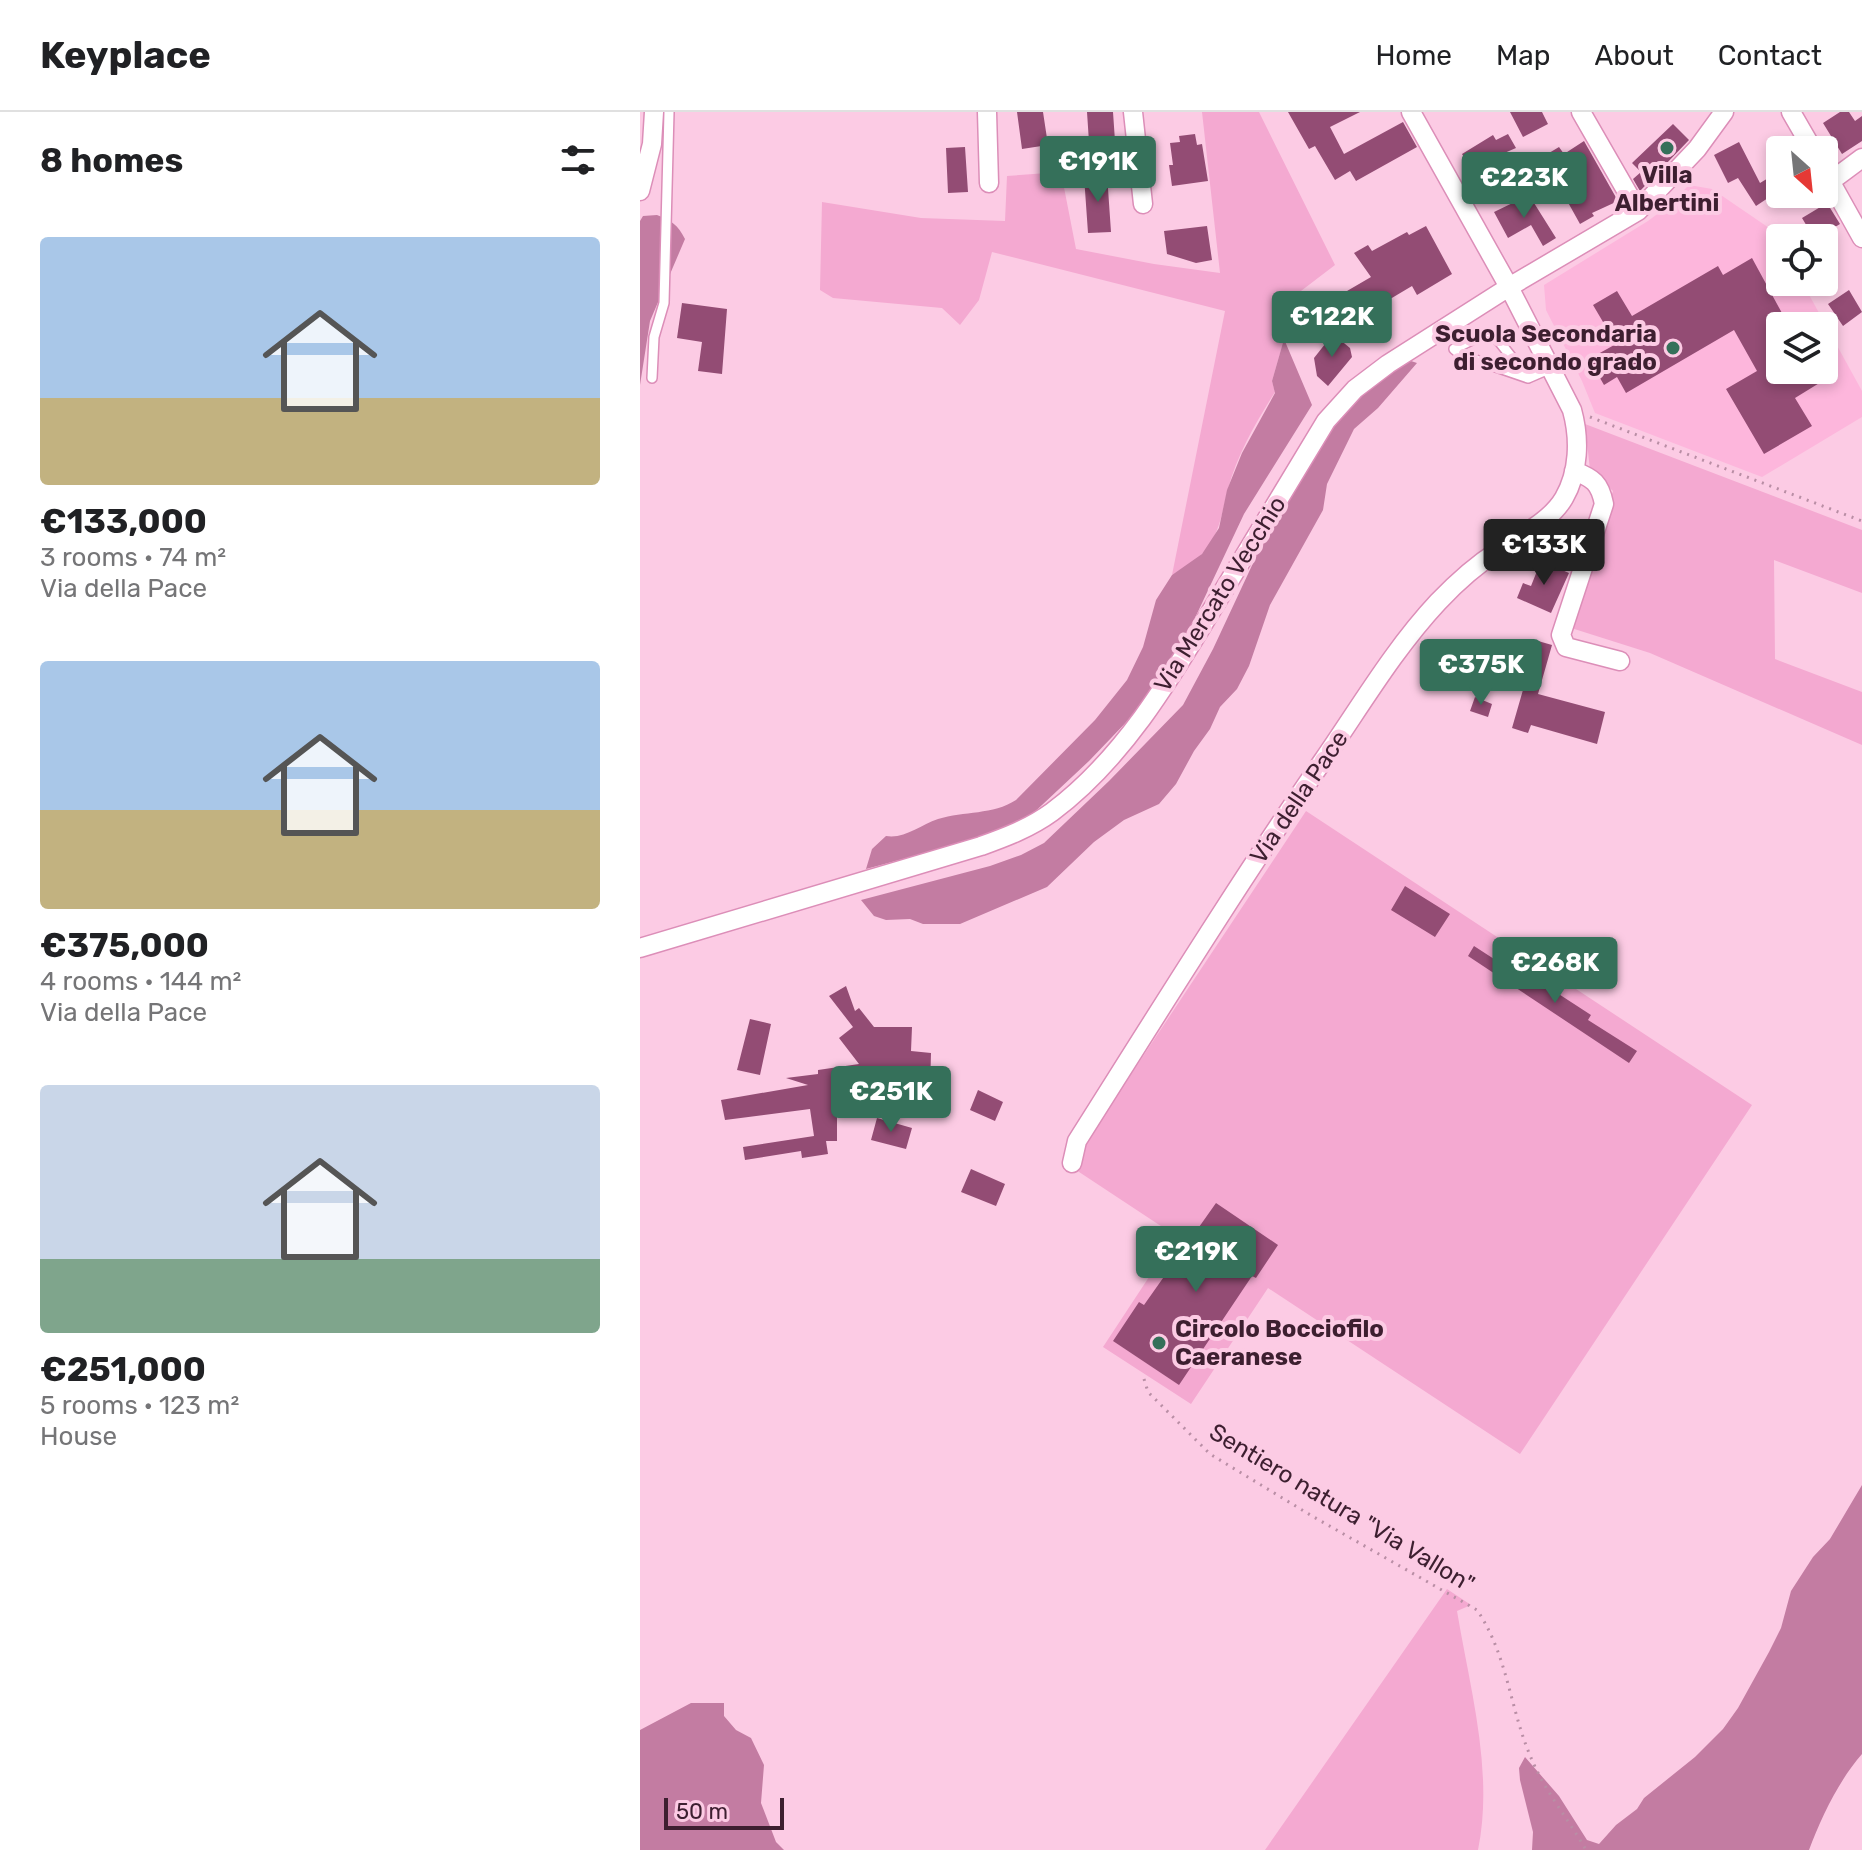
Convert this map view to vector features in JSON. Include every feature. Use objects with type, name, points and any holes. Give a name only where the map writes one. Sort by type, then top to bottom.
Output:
[{"type":"street","points":[[640,191],[652,144],[654,112]]},
{"type":"street","points":[[987,112],[989,183]]},
{"type":"street","points":[[1133,112],[1143,204]]},
{"type":"street","name":"Via della Pace","points":[[1072,1163],[1077,1141],[1252,865],[1394,658],[1438,603],[1471,570],[1538,524],[1563,500],[1574,471],[1578,453],[1577,427],[1572,410],[1509,287],[1411,112]]},
{"type":"street","points":[[1581,112],[1638,211]]},
{"type":"street","name":"Via Mercato Vecchio","points":[[640,948],[981,846],[1024,830],[1052,812],[1090,779],[1177,670],[1326,421],[1355,389],[1388,364],[1509,287],[1638,211],[1697,149],[1724,112]]},
{"type":"street","points":[[1791,112],[1805,136]]},
{"type":"street","points":[[1838,170],[1862,158]]},
{"type":"street","points":[[1838,195],[1862,238]]},
{"type":"street","points":[[1574,471],[1591,477],[1601,489],[1604,504],[1561,635],[1566,647],[1620,661]]},
{"type":"lane","points":[[652,378],[654,337],[664,303],[669,112]]},
{"type":"lane","points":[[1528,378],[1498,340],[1482,335],[1454,349],[1461,355],[1528,378],[1551,368]]},
{"type":"path","points":[[1572,410],[1862,521]]},
{"type":"path","name":"Sentiero natura \"Via Vallon\"","points":[[1144,1379],[1148,1392],[1210,1454],[1477,1610],[1492,1632],[1531,1759],[1555,1804],[1586,1850]]},
{"type":"shaded area","points":[[1202,112],[1259,112],[1335,265],[1297,294],[1272,381],[1275,392],[1236,464],[1217,530],[1200,556],[1172,575],[1225,311],[992,252],[979,300],[960,325],[942,308],[833,298],[820,290],[822,202],[921,218],[1005,221],[1007,176],[1061,172],[1076,249],[1220,273]]},
{"type":"shaded area","name":"Scuola Secondaria di secondo grado","points":[[1689,185],[1712,189],[1766,226],[1766,296],[1810,296],[1819,312],[1766,312],[1766,384],[1838,384],[1838,347],[1862,391],[1862,417],[1762,477],[1595,413],[1546,310],[1544,285],[1648,221]]},
{"type":"shaded area","points":[[657,215],[674,224],[685,239],[650,321],[640,385],[640,221],[643,216]]},
{"type":"shaded area","points":[[1284,339],[1312,405],[1244,514],[1159,688],[1089,761],[1026,820],[981,838],[866,869],[872,849],[886,836],[900,835],[938,819],[998,808],[1016,800],[1095,720],[1127,680],[1143,647],[1156,600],[1172,575],[1202,554],[1219,528],[1227,490],[1242,453],[1275,393],[1272,381]]},
{"type":"shaded area","points":[[1408,360],[1417,363],[1378,408],[1354,429],[1327,484],[1323,510],[1270,605],[1249,666],[1237,689],[1220,707],[1176,784],[1159,804],[1124,820],[1094,842],[1047,887],[960,924],[923,924],[910,919],[886,920],[874,916],[861,900],[990,866],[1044,843],[1183,705],[1269,529],[1319,446],[1353,398]]},
{"type":"shaded area","points":[[1585,424],[1862,530],[1862,593],[1774,560],[1775,659],[1862,692],[1862,745],[1650,653],[1568,627],[1613,491],[1590,470]]},
{"type":"shaded area","points":[[1306,811],[1752,1105],[1520,1454],[1268,1288],[1191,1404],[1103,1347],[1176,1236],[1070,1166]]},
{"type":"shaded area","points":[[1862,1485],[1862,1754],[1831,1800],[1809,1850],[1532,1850],[1533,1832],[1519,1768],[1525,1757],[1559,1796],[1587,1840],[1599,1844],[1616,1825],[1637,1809],[1644,1798],[1695,1757],[1723,1729],[1738,1708],[1781,1628],[1791,1591],[1813,1557],[1830,1539]]},
{"type":"shaded area","points":[[1447,1589],[1471,1605],[1457,1611],[1482,1761],[1482,1821],[1478,1850],[1265,1850]]},
{"type":"shaded area","points":[[691,1703],[724,1703],[724,1716],[736,1730],[751,1738],[764,1765],[761,1803],[776,1842],[784,1850],[640,1850],[640,1730]]},
{"type":"building","points":[[1017,112],[1043,112],[1048,145],[1022,149]]},
{"type":"building","points":[[1087,112],[1113,112],[1115,141],[1089,142]]},
{"type":"building","points":[[1288,112],[1360,112],[1330,127],[1344,154],[1403,122],[1417,147],[1356,181],[1350,171],[1335,180],[1315,146],[1309,149]]},
{"type":"building","points":[[1510,112],[1542,112],[1548,124],[1523,137]]},
{"type":"building","points":[[1840,112],[1849,112],[1855,121],[1862,116],[1862,141],[1842,154],[1838,147],[1838,136],[1831,136],[1823,123]]},
{"type":"building","name":"Villa Albertini","points":[[1673,124],[1689,140],[1640,191],[1633,179],[1641,172],[1632,163]]},
{"type":"building","points":[[1195,134],[1197,145],[1202,144],[1208,181],[1172,186],[1170,143],[1180,142],[1179,136]]},
{"type":"building","points":[[1508,134],[1516,148],[1488,160],[1486,156],[1469,166],[1462,154],[1493,135],[1496,140]]},
{"type":"building","points":[[1584,141],[1618,201],[1592,213],[1594,216],[1580,224],[1565,197],[1568,195],[1544,156],[1559,147],[1564,154]]},
{"type":"building","points":[[1739,142],[1760,183],[1766,179],[1766,199],[1756,206],[1738,178],[1728,183],[1714,155]]},
{"type":"building","points":[[965,147],[968,192],[948,193],[946,148]]},
{"type":"building","points":[[1107,174],[1111,232],[1088,233],[1084,176]]},
{"type":"building","points":[[1529,195],[1556,238],[1543,246],[1531,225],[1508,238],[1494,212]]},
{"type":"building","points":[[1819,208],[1830,208],[1840,224],[1806,224],[1802,218]]},
{"type":"building","points":[[1207,226],[1212,260],[1196,263],[1167,254],[1164,231]]},
{"type":"building","points":[[1426,226],[1452,274],[1417,295],[1412,286],[1370,311],[1367,307],[1333,326],[1323,305],[1371,277],[1354,253],[1368,245],[1372,251],[1407,232],[1409,235]]},
{"type":"building","points":[[1752,258],[1766,284],[1766,296],[1773,296],[1781,312],[1766,312],[1766,384],[1818,384],[1795,398],[1812,426],[1764,454],[1726,389],[1757,371],[1734,330],[1626,393],[1617,377],[1604,385],[1589,359],[1616,344],[1593,305],[1617,291],[1632,316],[1718,266],[1723,275]]},
{"type":"building","points":[[1849,290],[1862,312],[1843,326],[1838,312],[1833,312],[1828,304]]},
{"type":"building","points":[[682,303],[727,309],[722,374],[698,371],[702,342],[677,338]]},
{"type":"building","points":[[1333,334],[1350,348],[1352,357],[1328,386],[1317,376],[1314,358]]},
{"type":"building","points":[[1541,561],[1569,573],[1551,613],[1517,598],[1523,583],[1531,586]]},
{"type":"building","points":[[1488,641],[1534,654],[1538,641],[1552,645],[1538,694],[1605,712],[1597,744],[1531,725],[1528,733],[1512,728],[1527,676],[1482,663]]},
{"type":"building","points":[[1475,697],[1492,704],[1488,717],[1470,711]]},
{"type":"building","points":[[1405,886],[1450,914],[1435,937],[1391,910]]},
{"type":"building","points":[[1474,946],[1528,981],[1531,976],[1591,1015],[1588,1020],[1637,1051],[1629,1063],[1468,956]]},
{"type":"building","points":[[846,986],[855,1011],[859,1008],[874,1027],[912,1027],[911,1051],[931,1053],[930,1090],[872,1086],[854,1075],[858,1101],[841,1103],[843,1112],[837,1113],[837,1141],[826,1141],[828,1154],[802,1158],[801,1151],[745,1160],[743,1147],[814,1136],[810,1109],[725,1120],[721,1100],[808,1085],[786,1078],[859,1064],[839,1038],[853,1027],[829,996]]},
{"type":"building","points":[[750,1019],[771,1024],[760,1075],[737,1070]]},
{"type":"building","points":[[978,1090],[1003,1102],[995,1121],[970,1110]]},
{"type":"building","points":[[877,1118],[912,1128],[906,1149],[871,1140]]},
{"type":"building","points":[[971,1169],[1005,1184],[996,1206],[961,1192]]},
{"type":"building","points":[[1216,1203],[1278,1245],[1256,1278],[1252,1276],[1179,1385],[1113,1341],[1139,1302],[1144,1305]]},
{"type":"place","name":"Villa Albertini","points":[[1667,148]]},
{"type":"place","name":"Scuola Secondaria di secondo grado","points":[[1673,348]]},
{"type":"place","name":"Circolo Bocciofilo Caeranese","points":[[1159,1343]]}]
